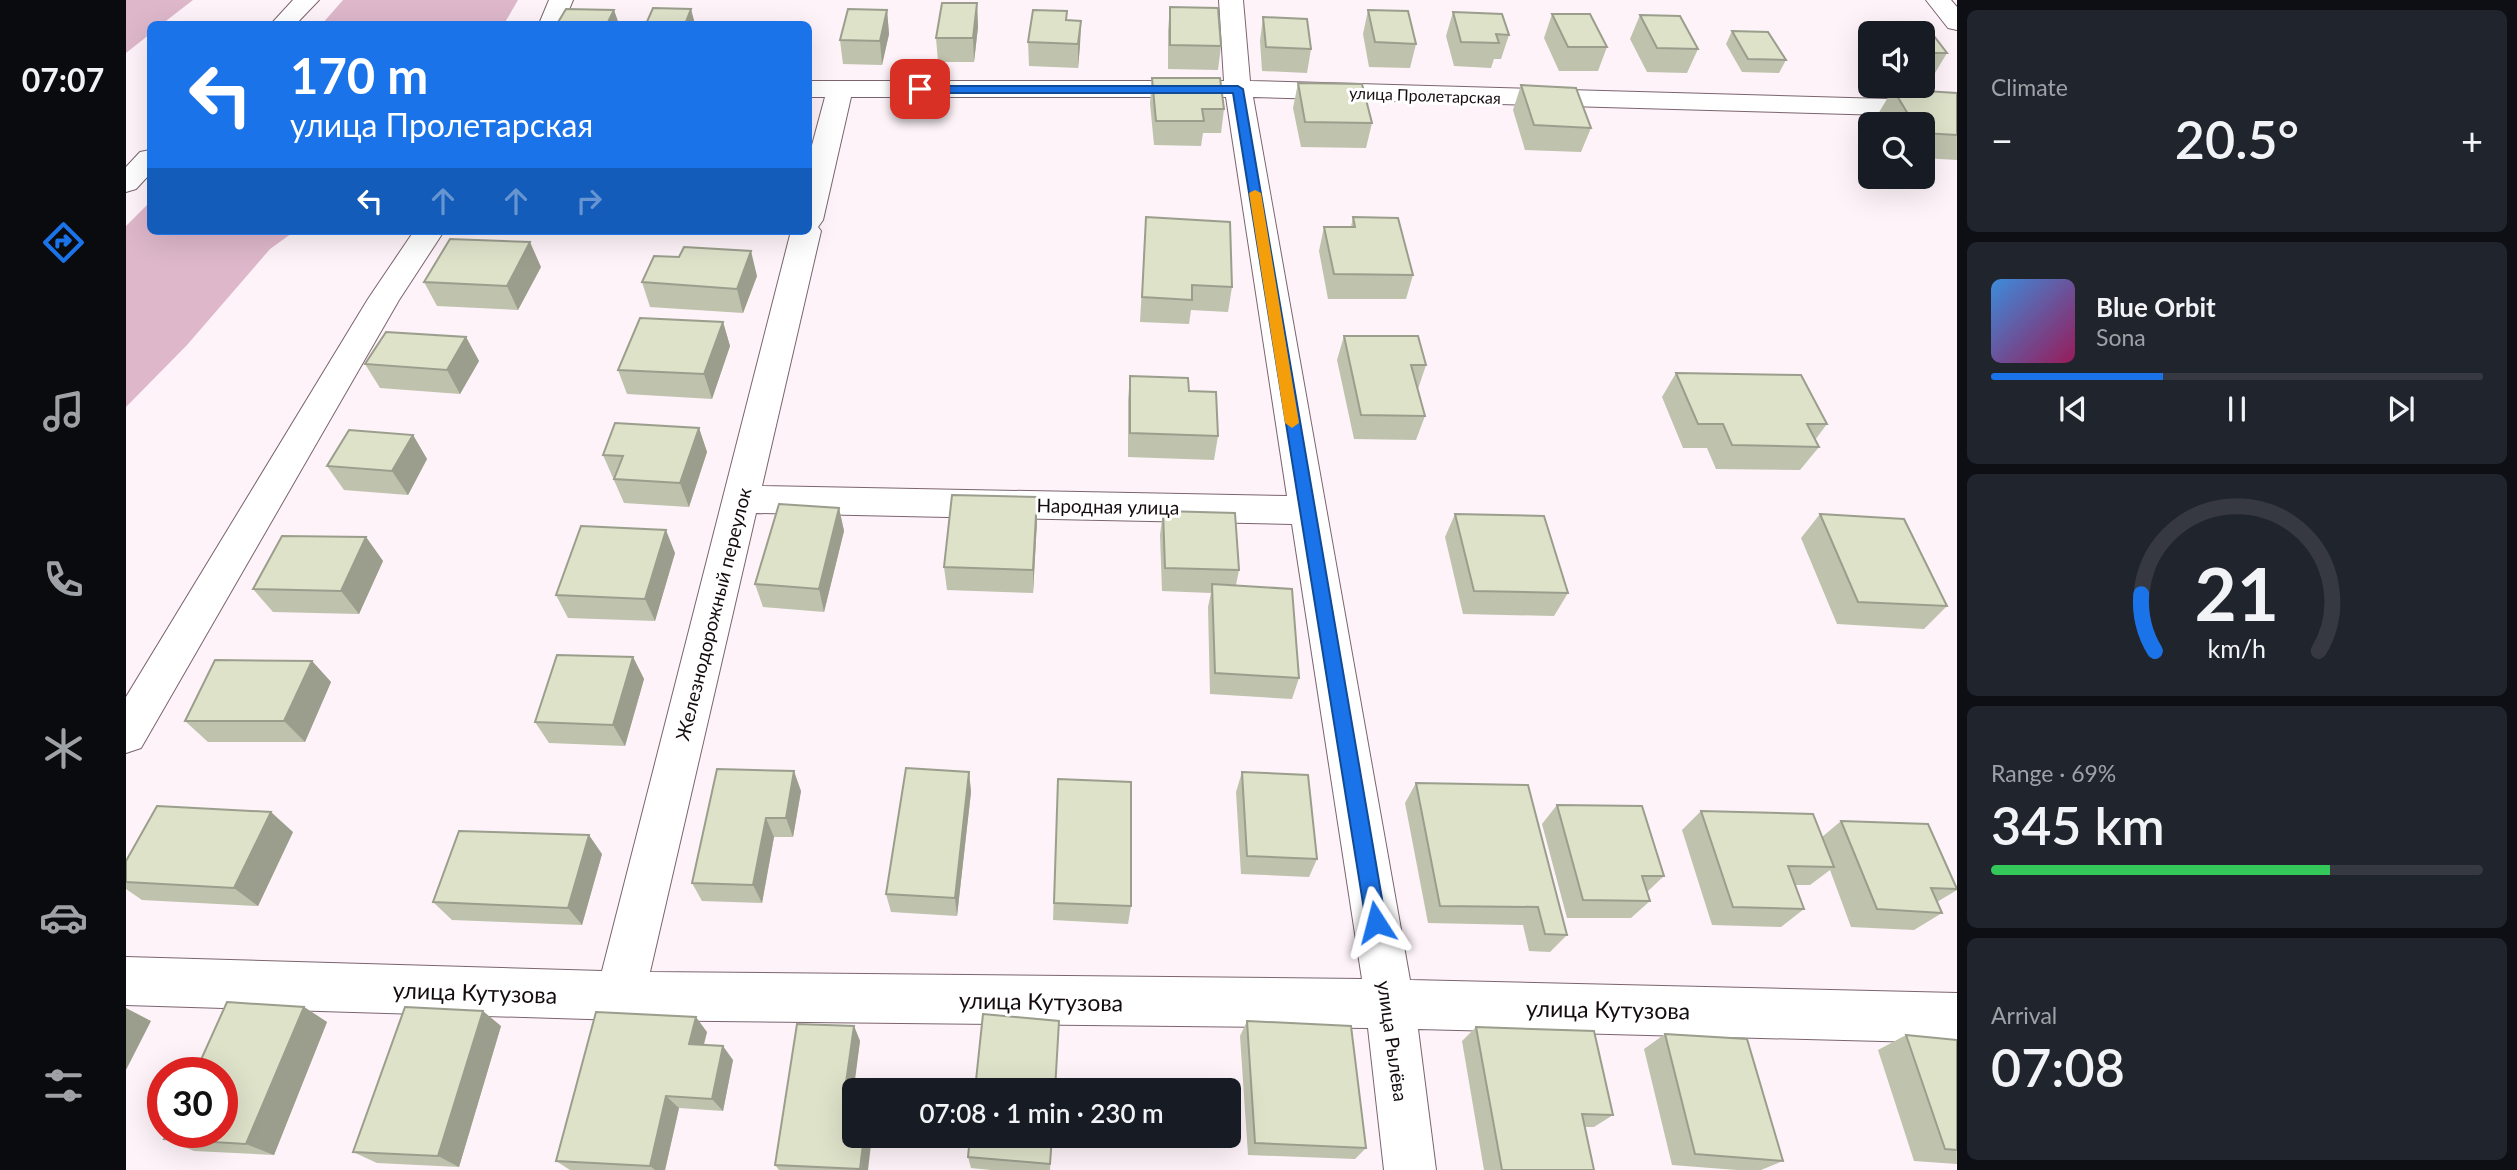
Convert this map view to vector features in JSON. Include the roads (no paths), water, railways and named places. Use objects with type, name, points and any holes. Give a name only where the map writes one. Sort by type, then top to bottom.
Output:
[{"type":"street","points":[[286,21],[307,0]]},
{"type":"street","points":[[552,21],[561,0]]},
{"type":"street","name":"улица Рылёва","points":[[1231,0],[1238,89],[1390,1004],[1410,1170]]},
{"type":"street","points":[[1938,0],[1957,23]]},
{"type":"street","name":"улица Пролетарская","points":[[812,89],[1238,89],[1957,109]]},
{"type":"street","points":[[812,204],[840,89]]},
{"type":"street","points":[[126,183],[147,161]]},
{"type":"street","points":[[126,735],[384,299],[426,235]]},
{"type":"street","name":"Железнодорожный переулок","points":[[620,996],[805,235]]},
{"type":"street","name":"Народная улица","points":[[741,499],[1306,510]]},
{"type":"street","name":"улица Кутузова","points":[[126,981],[620,996],[1390,1004],[1957,1018]]}]
